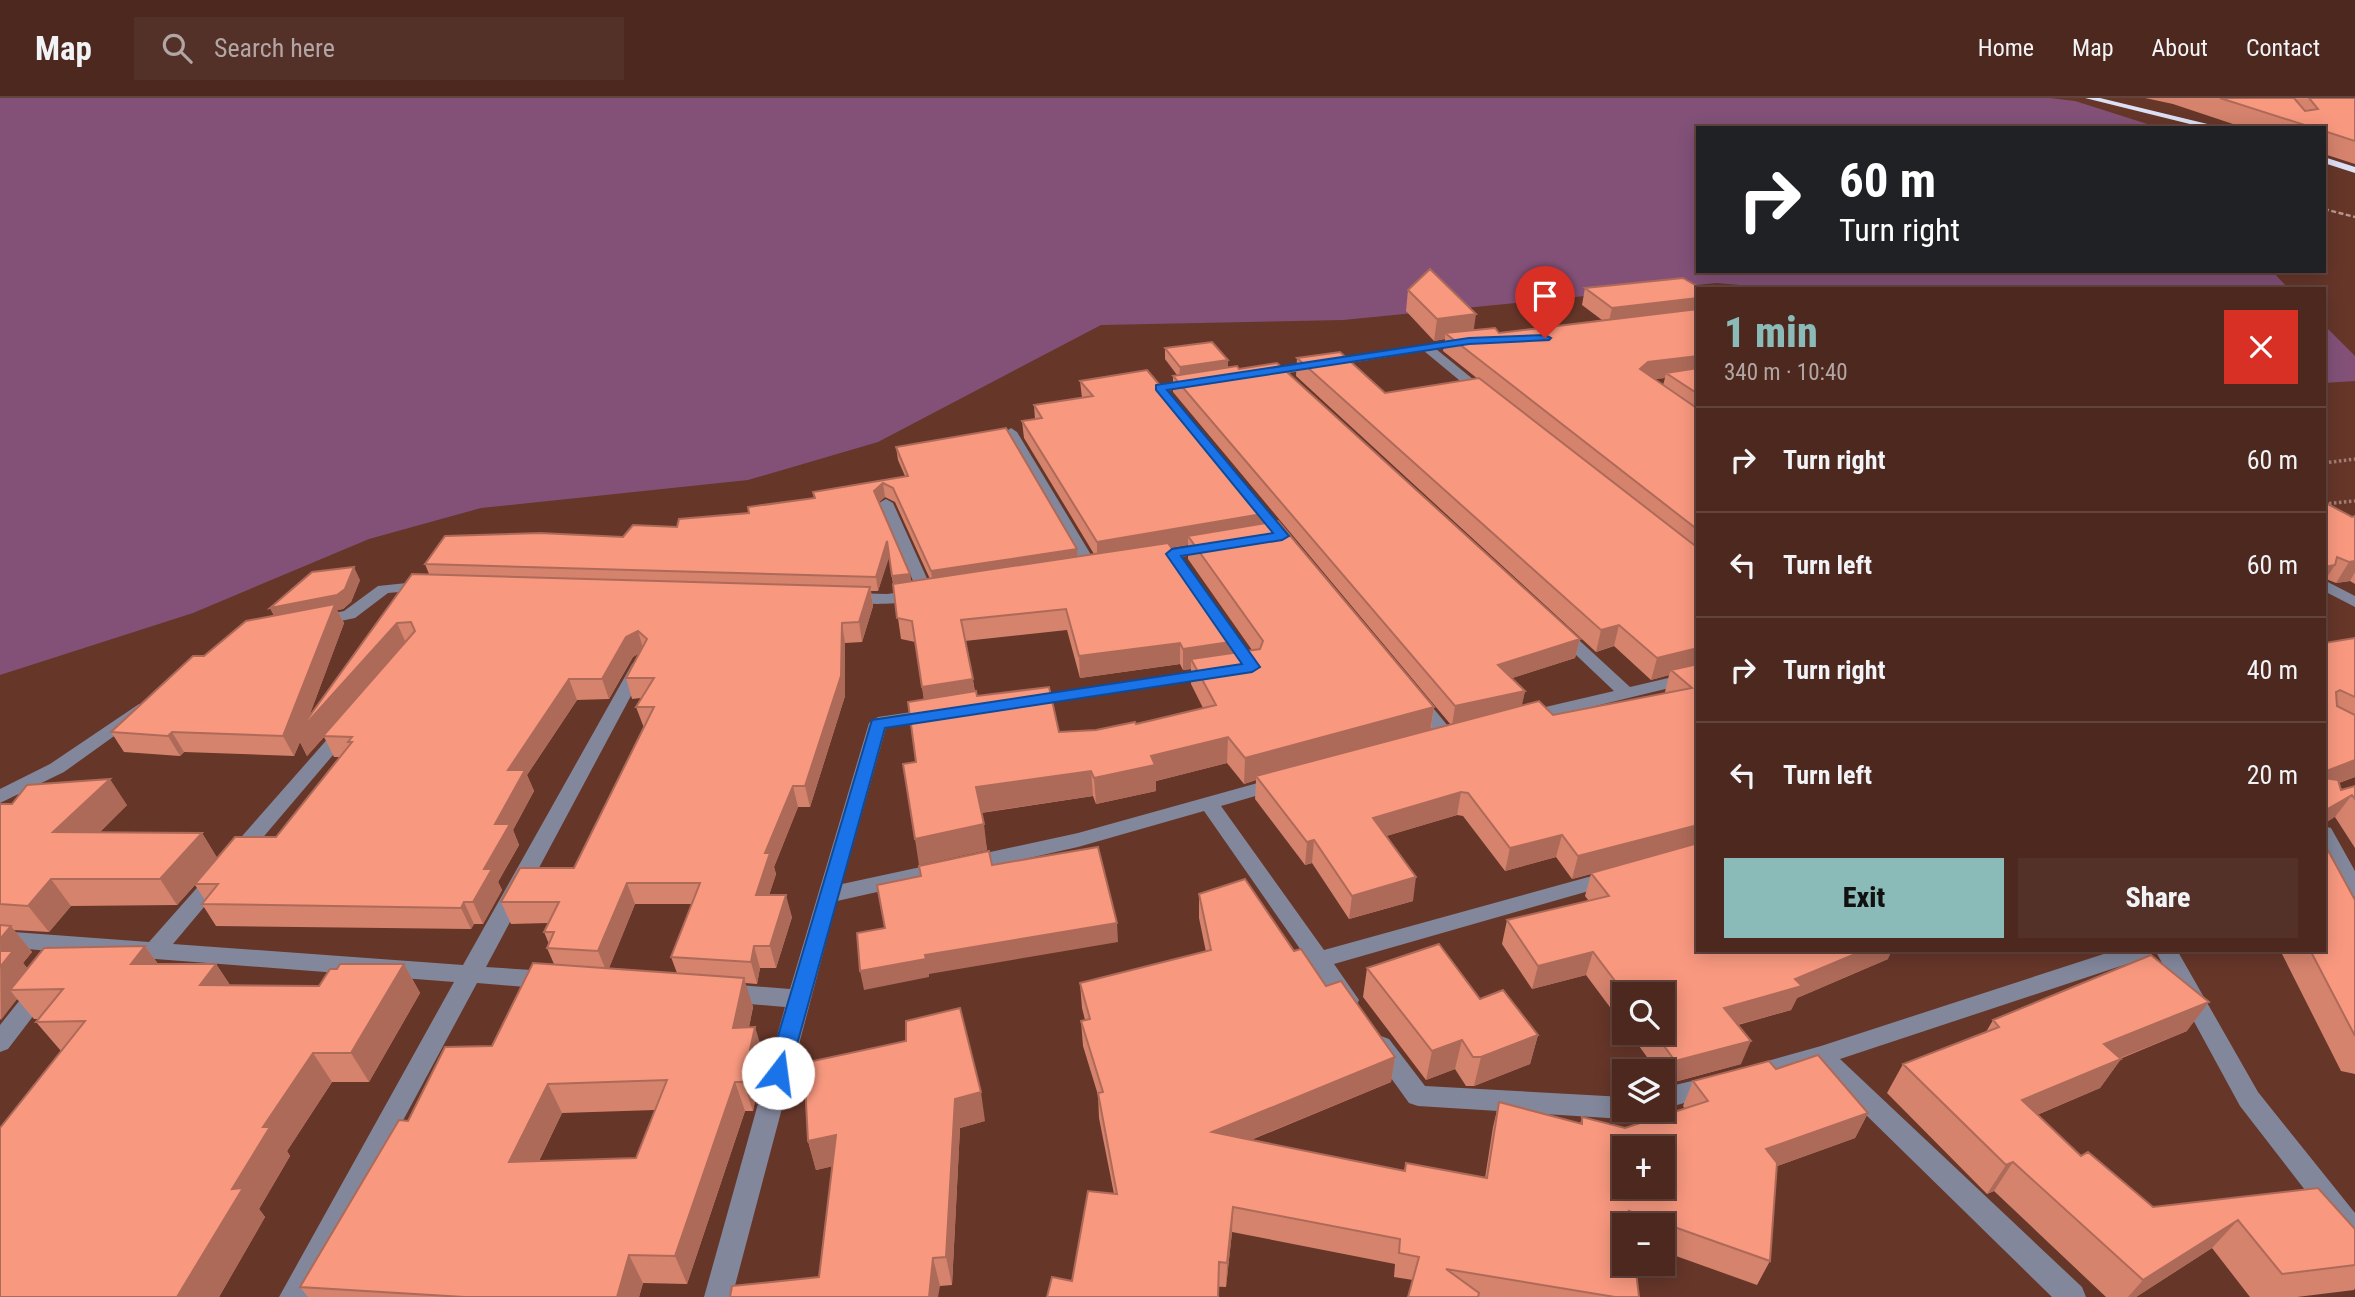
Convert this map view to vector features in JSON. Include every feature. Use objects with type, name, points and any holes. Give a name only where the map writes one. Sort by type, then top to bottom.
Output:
[{"type":"highway","points":[[2089,98],[2211,126]]},
{"type":"highway","points":[[2326,161],[2355,170]]},
{"type":"street","points":[[1253,375],[1284,376],[1426,348],[1482,341]]},
{"type":"street","points":[[1426,348],[1502,409]]},
{"type":"street","points":[[1160,388],[1213,380]]},
{"type":"street","points":[[1011,432],[1091,568]]},
{"type":"street","points":[[832,597],[887,599],[932,593],[886,503]]},
{"type":"street","points":[[1132,561],[1227,545]]},
{"type":"street","points":[[1172,554],[1188,576]]},
{"type":"street","points":[[296,625],[349,615],[384,589],[436,586]]},
{"type":"street","points":[[2326,586],[2355,603]]},
{"type":"street","points":[[1555,627],[1627,693]]},
{"type":"street","points":[[293,1297],[643,658]]},
{"type":"street","points":[[1003,705],[1238,669]]},
{"type":"street","points":[[1511,720],[1696,676]]},
{"type":"street","points":[[1404,683],[1454,734],[1421,743]]},
{"type":"street","points":[[0,797],[57,768],[156,698]]},
{"type":"street","points":[[154,951],[360,711]]},
{"type":"street","points":[[718,1297],[798,999],[878,723],[947,713]]},
{"type":"street","points":[[828,895],[1078,840],[1301,777]]},
{"type":"street","points":[[1208,803],[1418,1096],[1612,1107]]},
{"type":"street","points":[[2326,836],[2355,889]]},
{"type":"street","points":[[1318,960],[1632,872]]},
{"type":"street","points":[[0,939],[564,981]]},
{"type":"street","points":[[0,1042],[76,945]]},
{"type":"street","points":[[1675,1095],[1821,1056],[2137,952]]},
{"type":"street","points":[[2167,952],[2249,1100],[2355,1234]]},
{"type":"street","points":[[701,992],[798,999]]},
{"type":"street","points":[[1821,1056],[2072,1297]]},
{"type":"path","points":[[2326,463],[2355,459]]},
{"type":"path","points":[[2326,504],[2355,501]]},
{"type":"shaded area","points":[[0,98],[2050,98],[2075,101],[2154,126],[1696,126],[1696,273],[2274,273],[2287,287],[1762,287],[1717,283],[1343,320],[1101,325],[878,442],[748,480],[481,508],[369,539],[193,613],[0,675]]},
{"type":"shaded area","points":[[2326,327],[2355,356],[2355,381],[2326,383]]},
{"type":"building","points":[[2220,98],[2294,98],[2305,111],[2318,109],[2309,98],[2355,98],[2355,141],[2326,132],[2326,126],[2308,126]]},
{"type":"building","points":[[1430,269],[1476,314],[1437,319],[1408,290]]},
{"type":"building","points":[[1683,278],[1699,287],[1696,287],[1696,298],[1612,308],[1585,288]]},
{"type":"building","points":[[1696,309],[1696,356],[1648,362],[1640,369],[1696,408],[1696,528],[1445,333],[1495,328],[1499,333]]},
{"type":"building","points":[[1212,342],[1228,360],[1180,367],[1165,348]]},
{"type":"building","points":[[1340,352],[1385,393],[1479,378],[1696,546],[1696,648],[1657,658],[1619,625],[1601,630],[1297,358]]},
{"type":"building","points":[[1277,363],[1580,639],[1498,665],[1525,691],[1455,706],[1173,376]]},
{"type":"building","points":[[1696,368],[1696,393],[1666,373]]},
{"type":"building","points":[[1147,370],[1268,513],[1097,542],[1022,421],[1042,418],[1034,405],[1093,396],[1080,381]]},
{"type":"building","points":[[1006,428],[1077,549],[931,571],[893,488],[883,483],[874,491],[910,574],[892,576],[887,541],[876,577],[425,564],[445,536],[540,533],[623,537],[633,525],[677,527],[679,519],[749,513],[748,507],[815,498],[813,492],[908,476],[896,447]]},
{"type":"building","points":[[2326,503],[2352,517],[2355,516],[2355,561],[2349,562],[2337,557],[2335,565],[2326,567]]},
{"type":"building","points":[[1278,521],[1434,707],[1245,758],[1228,737],[1151,756],[1155,765],[1094,778],[1091,771],[976,787],[984,824],[915,839],[903,764],[916,762],[908,702],[976,691],[977,696],[1049,687],[1059,732],[1136,724],[1216,705],[1191,659],[1260,649],[1263,641],[1188,536]]},
{"type":"building","points":[[1168,543],[1237,641],[1183,649],[1180,643],[1079,656],[1066,609],[961,620],[973,679],[922,687],[912,621],[897,618],[893,584]]},
{"type":"building","points":[[354,567],[345,589],[337,595],[270,608],[312,572]]},
{"type":"building","points":[[412,574],[870,587],[859,622],[842,623],[841,676],[805,786],[793,786],[765,853],[770,853],[756,895],[786,895],[770,946],[754,946],[751,962],[671,957],[700,883],[627,883],[598,951],[547,948],[554,932],[544,932],[559,902],[501,902],[520,868],[574,868],[654,707],[636,707],[654,678],[626,678],[647,639],[638,631],[626,637],[602,679],[569,679],[508,770],[525,770],[495,824],[510,824],[484,869],[492,869],[473,902],[464,902],[461,908],[202,904],[218,884],[195,884],[235,837],[276,837],[352,742],[348,742],[352,737],[323,736],[415,631],[411,622],[397,623],[296,735]]},
{"type":"building","points":[[335,604],[283,736],[172,732],[168,736],[111,732],[193,656],[204,656],[246,621]]},
{"type":"building","points":[[2355,638],[2355,697],[2340,690],[2336,692],[2337,706],[2355,715],[2355,760],[2326,771],[2326,643]]},
{"type":"building","points":[[1696,664],[1696,826],[1578,856],[1562,835],[1510,848],[1468,793],[1461,792],[1373,818],[1416,877],[1352,896],[1314,840],[1307,842],[1256,776],[1539,701],[1553,715],[1692,688],[1671,670]]},
{"type":"building","points":[[2326,778],[2338,780],[2341,790],[2355,786],[2355,799],[2352,795],[2326,810]]},
{"type":"building","points":[[110,779],[53,832],[202,833],[160,879],[51,879],[28,906],[0,904],[0,804],[12,804],[27,785]]},
{"type":"building","points":[[1696,844],[1696,952],[1860,952],[1795,979],[1802,986],[1724,1008],[1751,1041],[1675,1061],[1663,1045],[1675,1045],[1675,982],[1616,982],[1593,952],[1538,966],[1507,920],[1609,896],[1591,873]]},
{"type":"building","points":[[1098,847],[1117,923],[925,955],[926,959],[860,971],[857,933],[885,928],[877,885],[921,876],[919,866],[989,851],[992,865]]},
{"type":"building","points":[[2326,847],[2355,900],[2355,1036],[2311,952],[2326,952]]},
{"type":"building","points":[[1245,879],[1294,951],[1301,949],[1326,986],[1341,981],[1395,1057],[1212,1132],[1405,1171],[1406,1163],[1487,1178],[1499,1102],[1582,1124],[1582,1117],[1625,1128],[1643,1122],[1675,1122],[1675,1112],[1708,1101],[1693,1081],[1769,1061],[1776,1069],[1818,1055],[1868,1113],[1766,1149],[1777,1163],[1770,1261],[1675,1227],[1675,1213],[1612,1213],[1612,1276],[1636,1276],[1639,1297],[1615,1297],[1446,1269],[1479,1293],[1478,1297],[1408,1297],[1419,1257],[1399,1253],[1400,1239],[1233,1207],[1227,1263],[1219,1262],[1218,1297],[1047,1297],[1052,1277],[1072,1281],[1088,1191],[1117,1194],[1098,1093],[1103,1092],[1081,1021],[1090,1019],[1080,983],[1211,950],[1199,894]]},
{"type":"building","points":[[0,925],[11,926],[0,939]]},
{"type":"building","points":[[1439,944],[1480,999],[1503,990],[1538,1035],[1481,1057],[1473,1057],[1462,1040],[1432,1051],[1367,968]]},
{"type":"building","points":[[145,946],[131,964],[216,964],[200,985],[319,986],[330,969],[337,969],[340,964],[404,964],[351,1053],[313,1053],[263,1127],[270,1127],[232,1189],[243,1188],[177,1297],[0,1297],[0,1128],[85,1021],[36,1022],[63,989],[10,990],[44,948]]},
{"type":"building","points":[[0,951],[13,951],[0,967]]},
{"type":"building","points":[[2151,955],[2209,1002],[2104,1044],[2121,1059],[2022,1100],[2081,1156],[2088,1152],[2153,1207],[2318,1188],[2355,1229],[2355,1265],[2282,1274],[2238,1220],[2143,1280],[2013,1162],[2006,1165],[1903,1064],[1999,1027],[1993,1020]]},
{"type":"building","points":[[533,963],[744,978],[733,1028],[755,1027],[743,1082],[735,1082],[675,1256],[629,1255],[617,1297],[464,1297],[300,1287],[399,1120],[408,1121],[445,1047],[492,1046]],"holes":[[[667,1080],[636,1158],[509,1162],[548,1084]]]},
{"type":"building","points":[[960,1008],[981,1092],[955,1099],[946,1257],[933,1258],[929,1297],[730,1297],[732,1286],[819,1277],[836,1135],[808,1141],[804,1063],[906,1041],[906,1021]]},
{"type":"railway","points":[[2326,210],[2355,217]]},
{"type":"route","points":[[778,1073],[878,723],[1252,667],[1172,554],[1282,536],[1160,388],[1469,341],[1545,338]]}]
